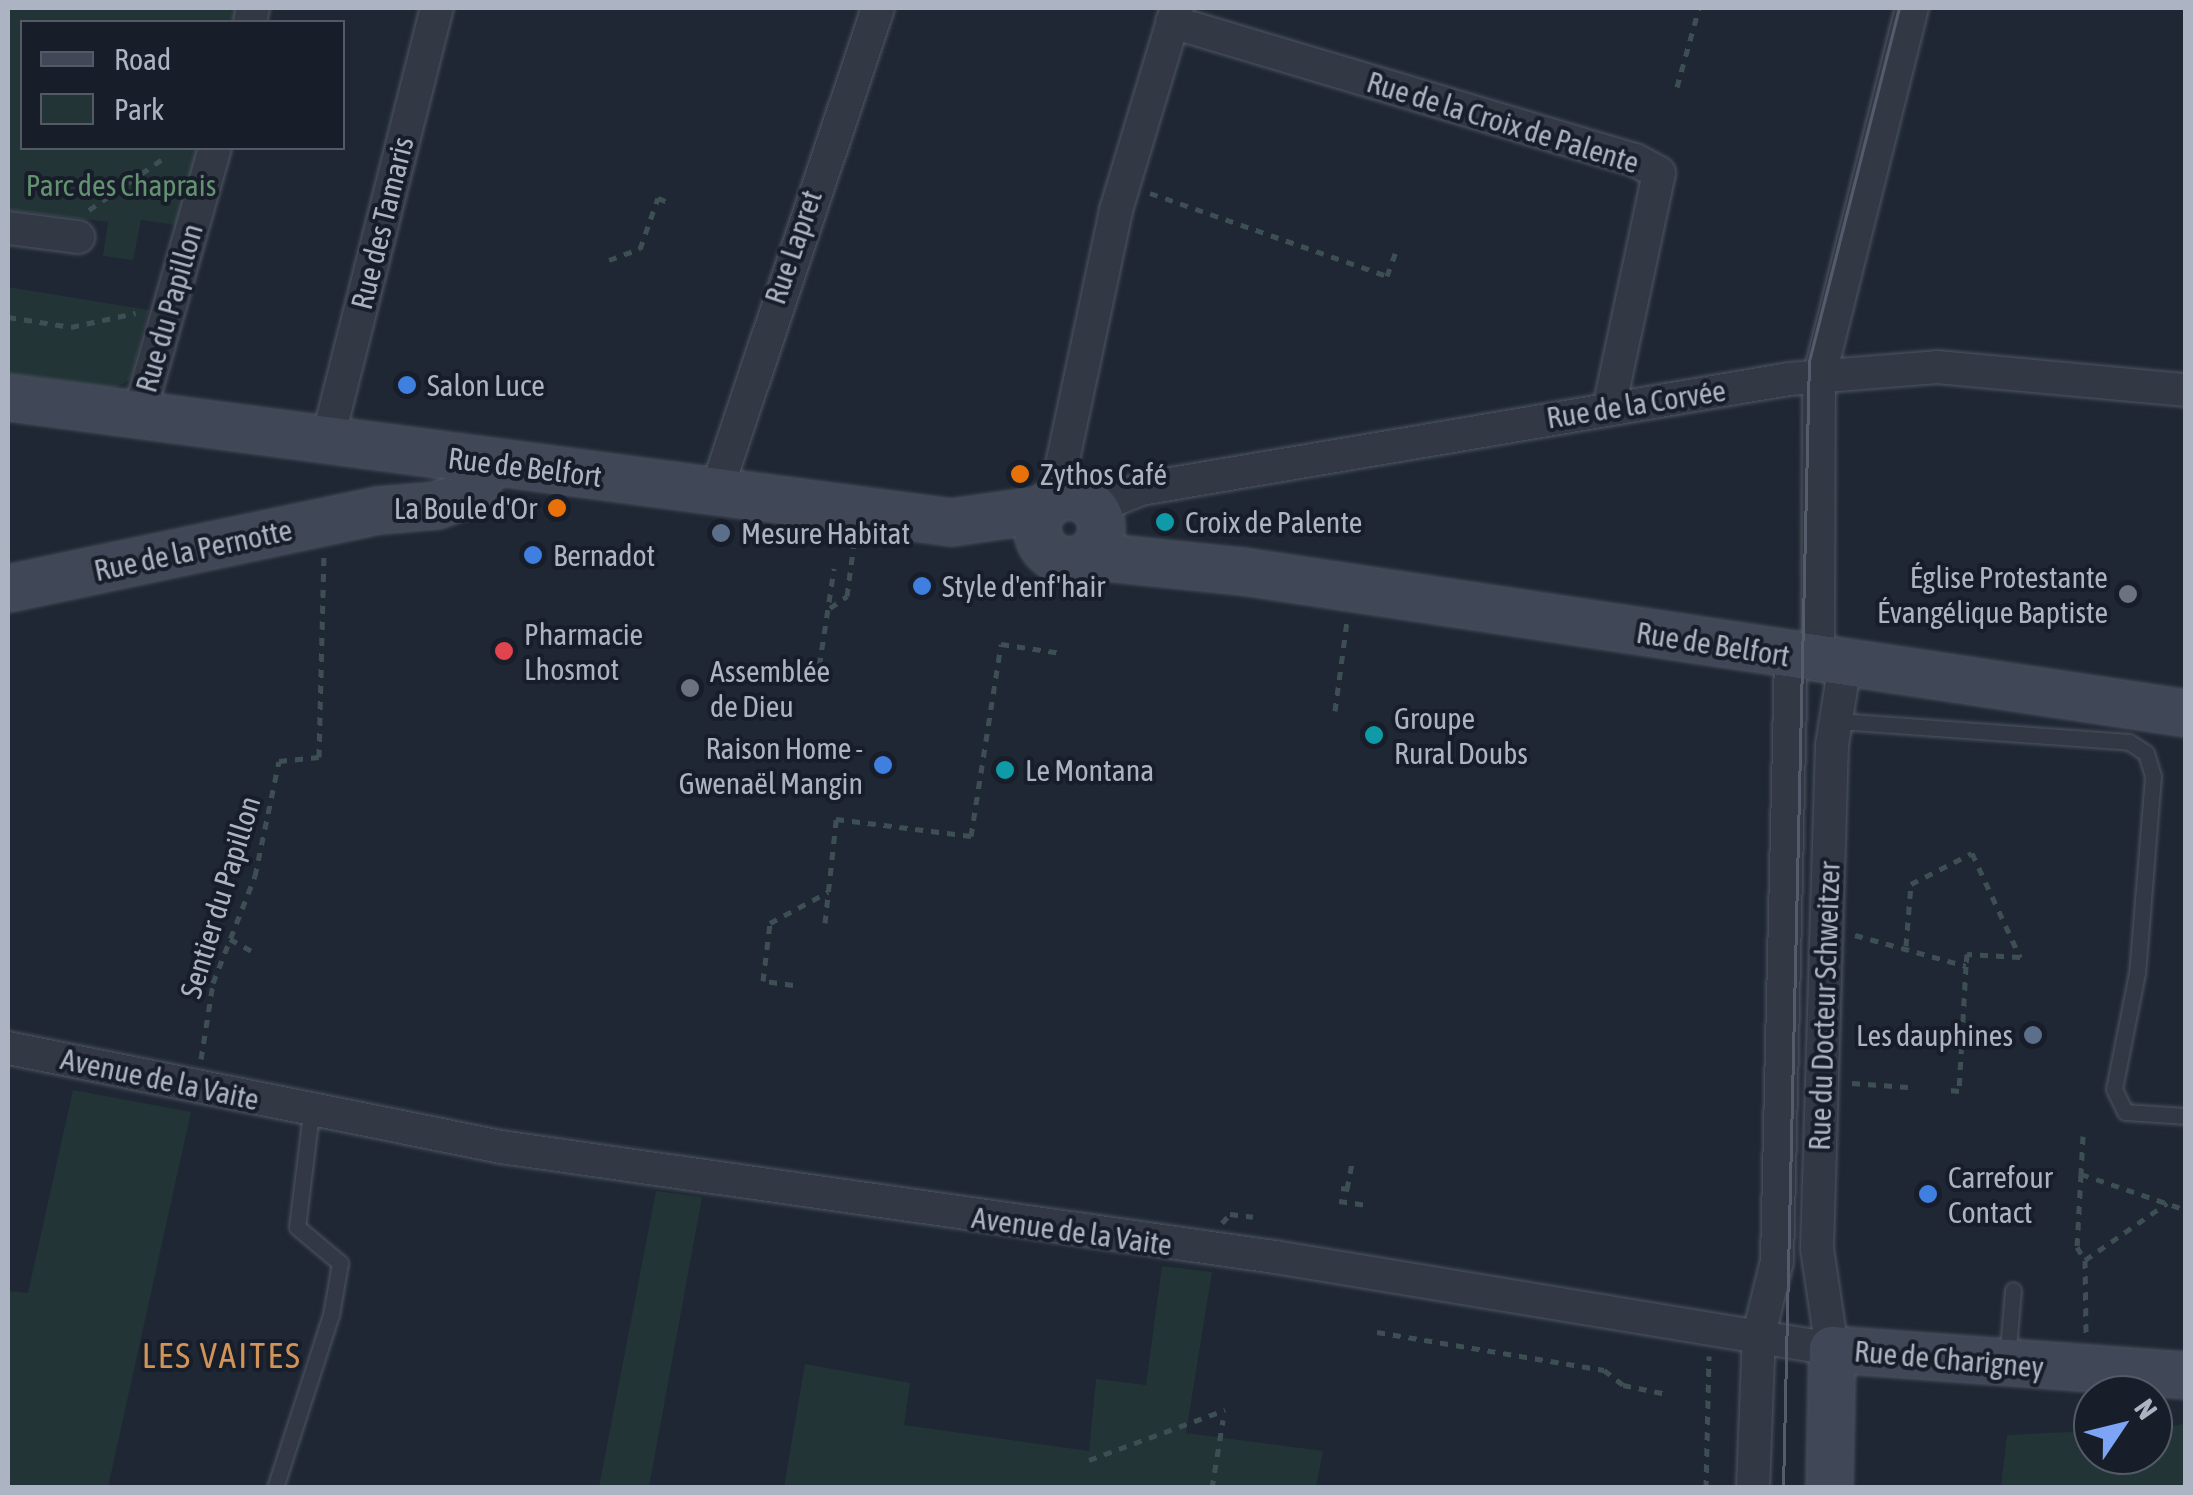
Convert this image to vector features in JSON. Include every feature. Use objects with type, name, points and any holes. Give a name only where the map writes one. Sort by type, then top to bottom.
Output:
[{"type":"main road","name":"Rue de Belfort","points":[[8,396],[140,411],[439,457],[716,489],[951,522],[1071,522],[1242,571],[2186,713]]},
{"type":"main road","name":"Rue de la Pernotte","points":[[378,510],[439,457]]},
{"type":"main road","name":"Rue de la Pernotte","points":[[8,588],[378,510],[456,499],[469,494],[491,463]]},
{"type":"main road","name":"Rue de Charigney","points":[[1832,1349],[2186,1376]]},
{"type":"main road","points":[[1829,1488],[1832,1349]]},
{"type":"street","name":"Rue des Tamaris","points":[[328,438],[437,8]]},
{"type":"street","name":"Rue Lapret","points":[[716,489],[878,8]]},
{"type":"street","points":[[1818,660],[1818,378],[1856,215],[1912,8]]},
{"type":"street","name":"Rue de la Croix de Palente","points":[[1071,522],[1060,474],[1124,184],[1175,15],[1635,160],[1659,173],[1609,409]]},
{"type":"street","name":"Rue du Papillon","points":[[140,411],[213,150]]},
{"type":"street","points":[[8,228],[78,237]]},
{"type":"street","name":"Rue de la Corvée","points":[[1071,522],[1141,489],[1609,409],[1818,378],[1937,368],[2186,390]]},
{"type":"street","name":"Rue du Docteur Schweitzer","points":[[1818,660],[1838,721],[1817,1249],[1832,1349]]},
{"type":"street","name":"Rue du Docteur Schweitzer","points":[[1752,1488],[1758,1334],[1777,1262],[1818,660]]},
{"type":"street","name":"Avenue de la Vaite","points":[[8,1048],[197,1082],[311,1114],[1701,1325],[1832,1349]]},
{"type":"lane","points":[[1838,721],[2129,742],[2146,753],[2153,776],[2138,954],[2123,1021],[2116,1101],[2126,1112],[2186,1116]]},
{"type":"lane","points":[[275,1488],[330,1316],[340,1263],[298,1227],[311,1114]]},
{"type":"lane","points":[[2006,1364],[2013,1290]]},
{"type":"path","points":[[1678,87],[1699,8]]},
{"type":"path","points":[[78,237],[96,202],[168,155]]},
{"type":"path","points":[[1124,184],[1387,276],[1396,251]]},
{"type":"path","points":[[609,260],[640,248],[658,198],[668,202]]},
{"type":"path","points":[[8,317],[101,326],[173,296]]},
{"type":"path","name":"Sentier du Papillon","points":[[197,1082],[213,983],[255,876],[279,761],[319,757],[324,522]]},
{"type":"path","points":[[828,610],[847,596],[852,536]]},
{"type":"path","points":[[817,681],[834,568]]},
{"type":"path","points":[[1335,710],[1346,630]]},
{"type":"path","points":[[825,924],[837,816],[972,836],[1001,644],[1061,653]]},
{"type":"path","points":[[1906,946],[1910,884],[1972,853],[2020,957],[1968,954],[1959,1090],[1948,1090]]},
{"type":"path","points":[[794,985],[763,981],[770,923],[828,892]]},
{"type":"path","points":[[1848,933],[1906,946],[1966,966]]},
{"type":"path","points":[[230,939],[252,950]]},
{"type":"path","points":[[1961,1052],[1970,1052]]},
{"type":"path","points":[[1834,1081],[1908,1087]]},
{"type":"path","points":[[2083,1136],[2076,1248],[2085,1260],[2088,1370]]},
{"type":"path","points":[[1352,1163],[1344,1189],[1357,1190]]},
{"type":"path","points":[[2081,1174],[2186,1210]]},
{"type":"path","points":[[1340,1201],[1369,1205]]},
{"type":"path","points":[[2085,1260],[2167,1204]]},
{"type":"path","points":[[1701,1325],[1711,1362],[1706,1488]]},
{"type":"path","points":[[1377,1332],[1604,1370],[1624,1385],[1668,1394]]},
{"type":"path","points":[[1088,1460],[1224,1410]]},
{"type":"path","points":[[1212,1488],[1223,1420]]},
{"type":"green space","name":"Parc des Chaprais","points":[[8,8],[242,8],[240,20],[20,20],[20,150],[200,150],[176,225],[141,220],[133,260],[103,256],[108,222],[8,210]]},
{"type":"green space","points":[[8,287],[149,310],[130,380],[115,388],[8,373]]},
{"type":"green space","points":[[73,1090],[191,1112],[108,1487],[8,1487],[8,1291],[28,1293]]},
{"type":"green space","points":[[656,1191],[702,1197],[649,1487],[599,1487]]},
{"type":"green space","points":[[1162,1266],[1212,1272],[1186,1433],[1323,1451],[1316,1487],[784,1487],[805,1364],[910,1383],[904,1425],[1089,1451],[1096,1379],[1146,1385]]},
{"type":"green space","points":[[2185,1424],[2185,1487],[2001,1487],[2007,1435],[2073,1432],[2073,1475],[2173,1475],[2173,1426]]},
{"type":"tram line","points":[[1783,1488],[1809,361],[1899,8]]},
{"type":"place","name":"Salon Luce","points":[[407,385]]},
{"type":"place","name":"Zythos Café","points":[[1020,474]]},
{"type":"place","name":"La Boule d'Or","points":[[557,508]]},
{"type":"place","name":"Croix de Palente","points":[[1165,522]]},
{"type":"place","name":"Mesure Habitat","points":[[721,533]]},
{"type":"place","name":"Bernadot","points":[[533,555]]},
{"type":"place","name":"Style d'enf'hair","points":[[922,586]]},
{"type":"place","name":"Église Protestante Évangélique Baptiste","points":[[2128,594]]},
{"type":"place","name":"Pharmacie Lhosmot","points":[[504,651]]},
{"type":"place","name":"Assemblée de Dieu","points":[[690,688]]},
{"type":"place","name":"Groupe Rural Doubs","points":[[1374,735]]},
{"type":"place","name":"Raison Home - Gwenaël Mangin","points":[[883,765]]},
{"type":"place","name":"Le Montana","points":[[1005,770]]},
{"type":"place","name":"Les dauphines","points":[[2033,1035]]},
{"type":"place","name":"Carrefour Contact","points":[[1928,1194]]},
{"type":"district","name":"LES VAITES","points":[[222,1355]]}]
